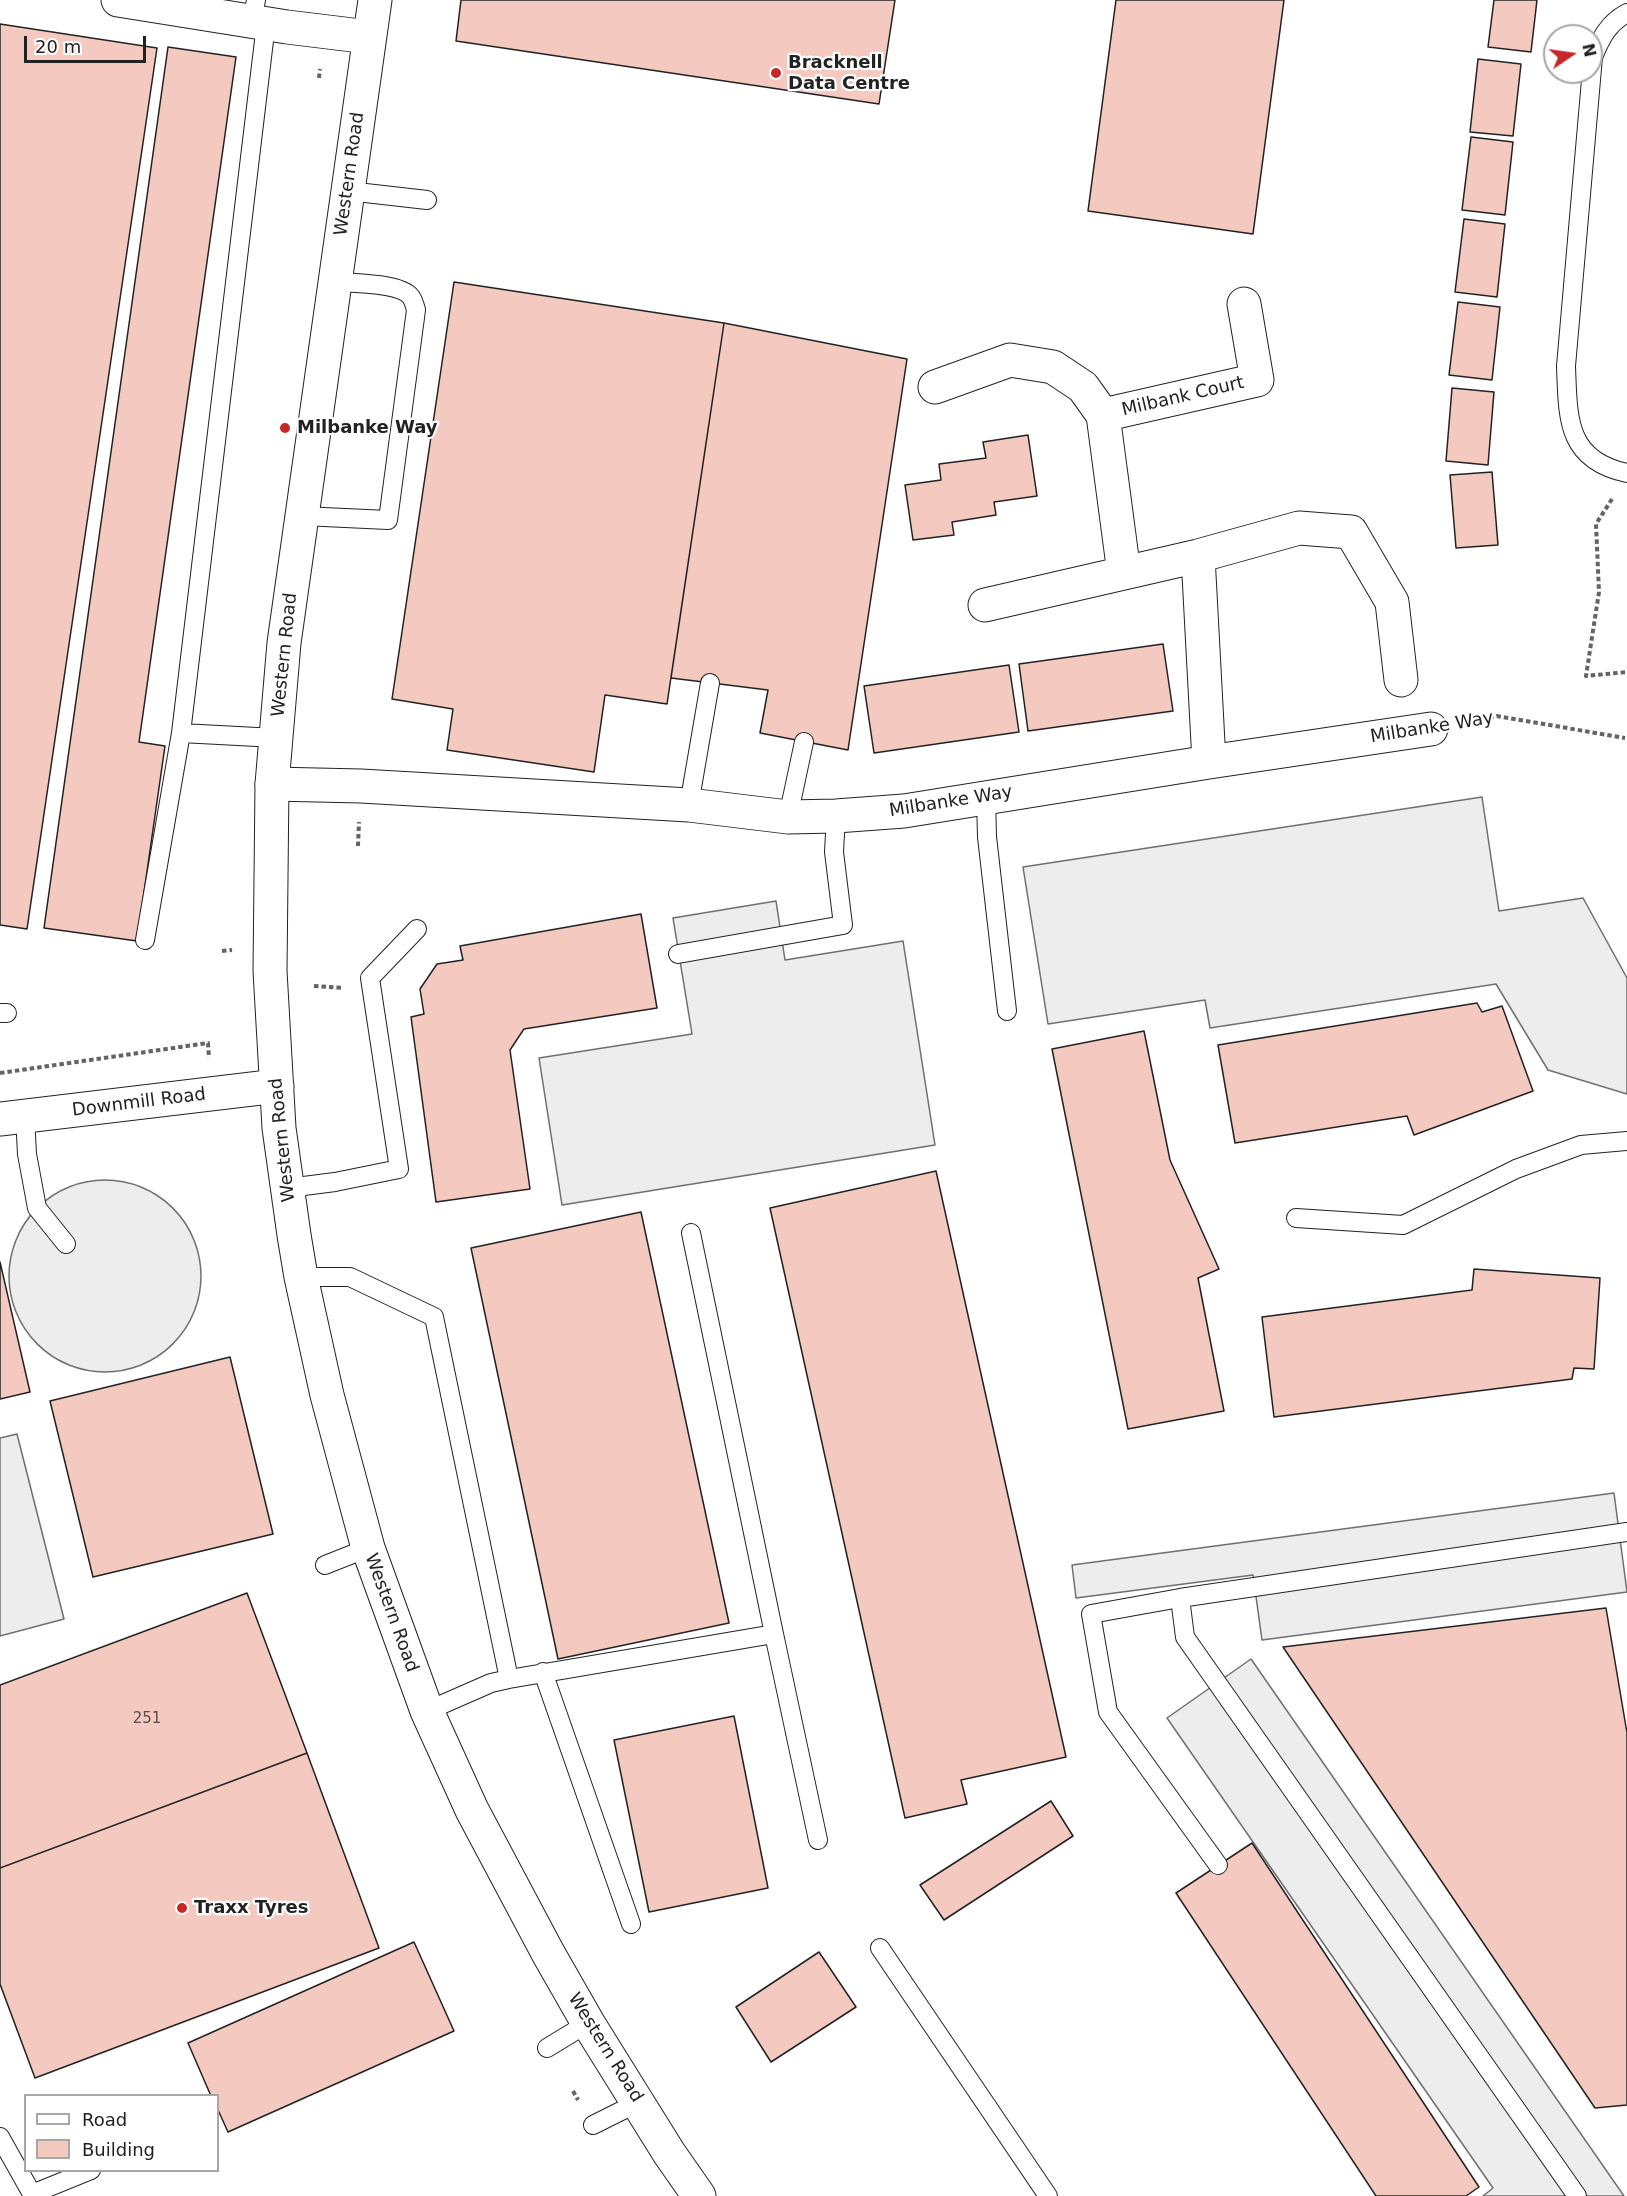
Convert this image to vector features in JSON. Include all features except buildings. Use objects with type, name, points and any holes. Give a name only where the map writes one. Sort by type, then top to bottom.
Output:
[{"type":"street","points":[[117,0],[258,15],[369,37]]},
{"type":"street","name":"Western Road","points":[[375,0],[284,643],[272,784],[269,947],[279,1128],[301,1277],[327,1395],[368,1548],[427,1711],[500,1865],[588,2023],[639,2102],[669,2154],[699,2196]]},
{"type":"street","name":"Milbank Court","points":[[1103,415],[1257,380],[1244,304]]},
{"type":"street","name":"Milbank Court","points":[[935,387],[1010,360],[1053,367],[1083,387],[1103,415],[1124,573]]},
{"type":"street","points":[[985,605],[1198,556],[1299,528],[1351,532],[1392,602],[1401,680]]},
{"type":"street","points":[[1198,556],[1209,762]]},
{"type":"street","name":"Milbanke Way","points":[[272,784],[361,786],[689,805],[788,817],[836,816],[904,811],[1431,729]]},
{"type":"street","name":"Downmill Road","points":[[12,1117],[277,1086]]},
{"type":"lane","points":[[1627,13],[1616,19],[1603,34],[1593,57],[1566,366],[1568,415],[1577,443],[1611,470],[1627,473]]},
{"type":"lane","points":[[145,940],[181,734],[258,15]]},
{"type":"lane","points":[[348,191],[428,200]]},
{"type":"lane","points":[[302,516],[388,520],[416,310],[411,296],[401,290],[335,282]]},
{"type":"lane","points":[[689,805],[710,683]]},
{"type":"lane","points":[[181,734],[276,738]]},
{"type":"lane","points":[[788,817],[804,742]]},
{"type":"lane","points":[[986,797],[987,837],[1007,1011]]},
{"type":"lane","points":[[678,954],[843,925],[834,852],[836,816]]},
{"type":"lane","points":[[288,1188],[335,1182],[399,1169],[370,978],[417,929]]},
{"type":"lane","points":[[12,1117],[27,1154],[37,1208],[66,1244]]},
{"type":"lane","points":[[1296,1218],[1402,1225],[1516,1169],[1581,1144],[1627,1141]]},
{"type":"lane","points":[[691,1233],[818,1840]]},
{"type":"lane","points":[[301,1277],[350,1277],[434,1317],[509,1679]]},
{"type":"lane","points":[[1218,1865],[1108,1712],[1091,1614],[1180,1598],[1627,1532]]},
{"type":"lane","points":[[325,1565],[368,1548]]},
{"type":"lane","points":[[1180,1598],[1185,1637],[1577,2196]]},
{"type":"lane","points":[[427,1711],[491,1683],[509,1679],[774,1634]]},
{"type":"lane","points":[[543,1672],[631,1924]]},
{"type":"lane","points":[[880,1948],[1048,2196]]},
{"type":"lane","points":[[547,2048],[588,2023]]},
{"type":"lane","points":[[592,2125],[639,2102]]},
{"type":"lane","points":[[0,2137],[32,2194],[86,2172]]},
{"type":"path","points":[[1613,497],[1596,524],[1599,592],[1586,676],[1627,672]]},
{"type":"path","name":"Milbanke Way","points":[[1431,729],[1497,716],[1625,738]]},
{"type":"path","points":[[0,1073],[208,1043],[208,1055]]},
{"type":"shaded area","points":[[1482,797],[1499,911],[1583,898],[1627,978],[1627,1094],[1548,1070],[1496,984],[1210,1028],[1205,1000],[1048,1024],[1023,867]]},
{"type":"shaded area","points":[[776,901],[785,960],[903,941],[935,1145],[562,1205],[539,1058],[692,1034],[673,918]]},
{"type":"shaded area","points":[[105,1180],[142,1187],[173,1208],[194,1239],[201,1276],[194,1313],[173,1344],[142,1365],[105,1372],[68,1365],[37,1344],[16,1313],[9,1276],[16,1239],[37,1208],[68,1187]]},
{"type":"shaded area","points":[[17,1434],[64,1619],[0,1636],[0,1438]]},
{"type":"shaded area","points":[[1614,1493],[1627,1592],[1262,1640],[1253,1575],[1076,1598],[1072,1565]]},
{"type":"shaded area","points":[[1251,1659],[1624,2196],[1483,2196],[1493,2188],[1167,1718]]},
{"type":"place","name":"Bracknell Data Centre","points":[[776,73]]},
{"type":"place","name":"Milbanke Way","points":[[285,428]]},
{"type":"place","name":"Traxx Tyres","points":[[182,1908]]}]
